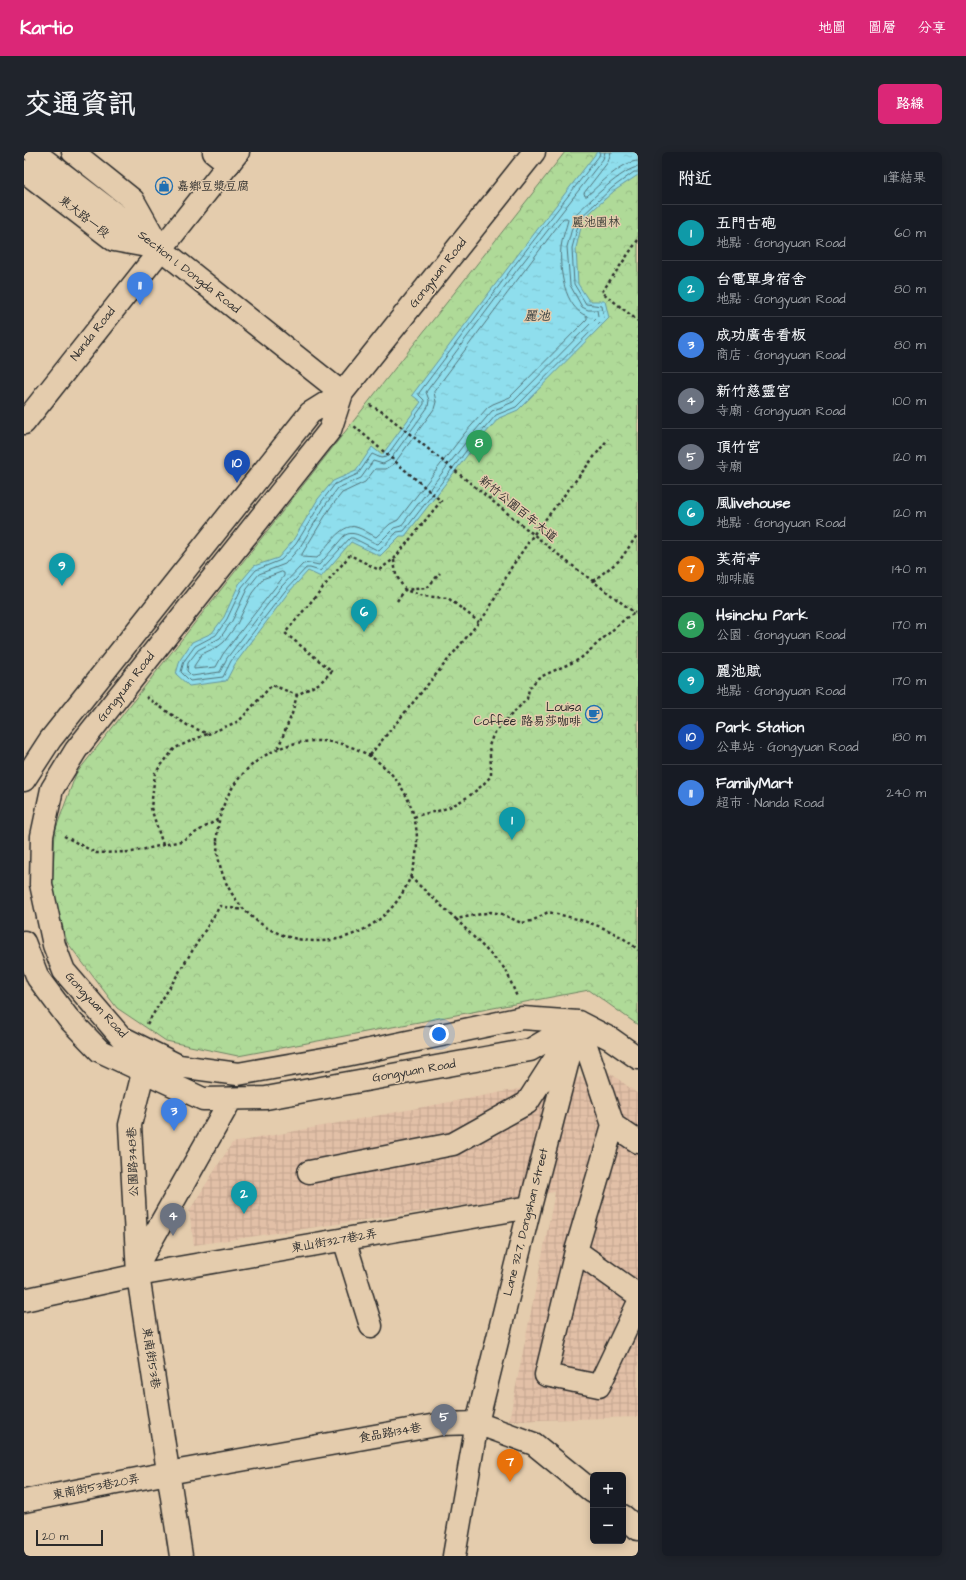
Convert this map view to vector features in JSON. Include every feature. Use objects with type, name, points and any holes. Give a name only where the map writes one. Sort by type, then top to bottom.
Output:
[{"type":"street","name":"Section 1, Dongda Road","points":[[34,152],[161,249],[342,394]]},
{"type":"street","points":[[73,152],[133,200],[161,249]]},
{"type":"street","name":"Gongyuan Road","points":[[534,152],[342,394],[330,430],[76,750],[52,789],[42,836],[40,884],[54,945],[64,971],[121,1037],[180,1066],[238,1074],[346,1055],[522,1018],[578,1022],[611,1039],[638,1058]]},
{"type":"street","name":"Nanda Road","points":[[24,423],[161,249],[227,156]]},
{"type":"street","name":"東大路一段","points":[[24,171],[114,240],[161,249]]},
{"type":"street","name":"Gongyuan Road","points":[[24,780],[50,740],[310,413],[342,394]]},
{"type":"street","points":[[24,928],[54,945]]},
{"type":"street","name":"Gongyuan Road","points":[[24,942],[38,978],[68,1018],[100,1051],[203,1099],[266,1098],[530,1050],[578,1022]]},
{"type":"street","points":[[578,1022],[613,1125],[576,1251],[546,1375],[599,1386],[638,1304]]},
{"type":"street","points":[[309,1172],[453,1144],[527,1103],[578,1022]]},
{"type":"street","name":"Lane 327, Dongshan Street","points":[[454,1556],[477,1422],[530,1207],[578,1022]]},
{"type":"street","name":"公園路348巷","points":[[138,1270],[130,1125],[143,1072],[151,1052]]},
{"type":"street","points":[[24,1300],[138,1270],[231,1099]]},
{"type":"street","points":[[613,1125],[638,1142]]},
{"type":"street","name":"東山街327巷2弄","points":[[138,1270],[344,1239],[530,1207]]},
{"type":"street","points":[[344,1239],[371,1326]]},
{"type":"street","points":[[576,1251],[638,1295]]},
{"type":"street","name":"東南街53巷","points":[[138,1270],[181,1556]]},
{"type":"street","name":"食品路134巷","points":[[168,1473],[442,1424],[477,1422],[534,1444],[590,1490]]},
{"type":"street","name":"東南街53巷20弄","points":[[24,1501],[168,1473]]},
{"type":"street","points":[[626,1518],[638,1528]]},
{"type":"path","points":[[638,240],[602,292],[638,321]]},
{"type":"path","name":"新竹公園百年大道","points":[[370,405],[384,413],[593,581],[637,614]]},
{"type":"path","points":[[278,748],[292,714],[297,695],[320,683],[332,670],[285,633],[350,555],[379,570],[394,559],[441,500],[354,426]]},
{"type":"path","points":[[370,755],[488,611],[511,568],[534,534],[608,439]]},
{"type":"path","points":[[593,581],[620,560],[638,534]]},
{"type":"path","points":[[394,559],[396,575],[405,590],[423,596],[448,598],[479,622]]},
{"type":"path","points":[[397,600],[405,590],[427,588],[440,573]]},
{"type":"path","points":[[414,817],[424,813],[441,810],[463,800],[483,786],[491,776],[489,746],[493,735],[527,699],[529,689],[538,678],[580,659],[626,618],[637,614]]},
{"type":"path","points":[[163,845],[151,808],[155,773],[175,748],[239,721],[272,685],[297,695]]},
{"type":"path","points":[[142,694],[187,725],[208,734]]},
{"type":"path","points":[[309,741],[341,743],[370,755],[394,776],[411,804],[418,838],[413,872],[397,902],[371,925],[339,939],[305,940],[272,931],[244,910],[225,882],[216,851],[219,819],[230,790],[251,765],[278,748],[309,741]]},
{"type":"path","points":[[63,835],[96,853],[132,852],[181,841],[219,819]]},
{"type":"path","points":[[410,877],[456,919],[506,970],[517,998]]},
{"type":"path","points":[[147,1024],[220,906],[244,910]]},
{"type":"path","points":[[456,919],[490,912],[502,914],[521,923],[532,921],[548,912],[602,927],[631,944],[638,950]]},
{"type":"shaded area","points":[[609,1072],[638,1094],[638,1417],[509,1421],[555,1192],[194,1245],[189,1211],[232,1143]]},
{"type":"green space","name":"麗池園林","points":[[565,152],[638,152],[638,1025],[589,990],[238,1056],[166,1041],[117,1008],[67,942],[52,889],[55,831],[76,774]]},
{"type":"water","name":"麗池","points":[[597,152],[638,152],[638,175],[614,191],[583,219],[576,248],[578,284],[589,301],[605,301],[609,318],[518,410],[499,418],[476,444],[405,536],[400,536],[380,556],[351,542],[321,577],[308,571],[288,593],[235,664],[226,681],[189,686],[176,674],[180,660],[192,642],[212,633],[224,617],[239,584],[254,566],[278,558],[292,542],[318,499],[333,481],[356,471],[372,447],[382,455],[421,402],[412,395]]},
{"type":"place","name":"嘉鄉豆漿豆腐","points":[[164,186]]},
{"type":"place","name":"FamilyMart","points":[[140,305]]},
{"type":"place","name":"Hsinchu Park","points":[[479,463]]},
{"type":"place","name":"Park Station","points":[[237,483]]},
{"type":"place","name":"麗池賦","points":[[62,586]]},
{"type":"place","name":"風livehouse","points":[[364,632]]},
{"type":"place","name":"Louisa Coffee 路易莎咖啡","points":[[594,714]]},
{"type":"place","name":"五門古砲","points":[[512,840]]},
{"type":"place","name":"成功廣告看板","points":[[174,1131]]},
{"type":"place","name":"台電單身宿舍","points":[[244,1214]]},
{"type":"place","name":"新竹慈靈宮","points":[[173,1236]]},
{"type":"place","name":"頂竹宮","points":[[444,1437]]},
{"type":"place","name":"芙荷亭","points":[[510,1482]]}]
